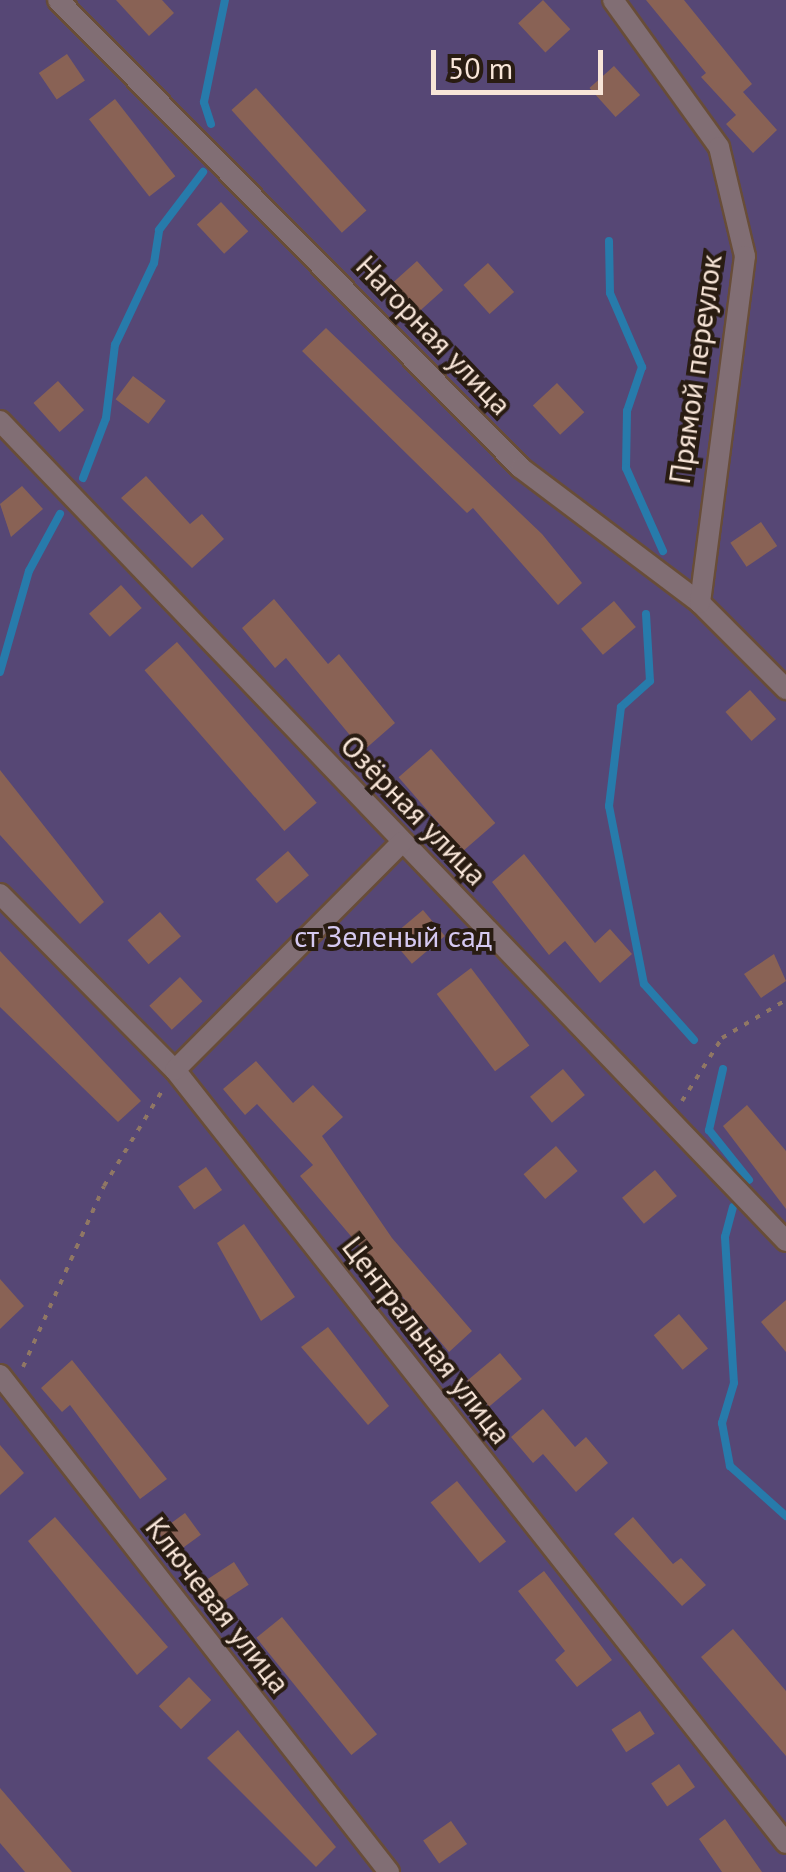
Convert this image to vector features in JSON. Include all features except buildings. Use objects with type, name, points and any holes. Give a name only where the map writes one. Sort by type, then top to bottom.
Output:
[{"type":"street","name":"Нагорная улица","points":[[58,0],[522,468],[700,603],[786,688]]},
{"type":"street","name":"Прямой переулок","points":[[613,0],[719,147],[745,256],[700,603]]},
{"type":"street","name":"Озёрная улица","points":[[0,421],[402,842],[674,1119],[786,1241]]},
{"type":"street","points":[[175,1070],[402,842]]},
{"type":"street","name":"Центральная улица","points":[[0,894],[175,1070],[786,1843]]},
{"type":"street","name":"Ключевая улица","points":[[6,1382],[388,1872]]},
{"type":"path","points":[[674,1119],[722,1038],[786,1000]]},
{"type":"path","points":[[6,1382],[104,1186],[175,1070]]},
{"type":"green space","name":"ст Зеленый сад","points":[[0,0],[786,0],[786,1872],[0,1872]]},
{"type":"waterway","points":[[211,124],[204,102],[225,0]]},
{"type":"waterway","points":[[83,478],[106,418],[115,345],[154,263],[159,230],[203,172]]},
{"type":"waterway","points":[[609,241],[610,293],[642,367],[627,411],[626,468],[663,551]]},
{"type":"waterway","points":[[0,672],[29,571],[60,514]]},
{"type":"waterway","points":[[646,614],[650,681],[621,707],[609,806],[644,984],[694,1040]]},
{"type":"waterway","points":[[723,1069],[709,1130],[749,1180]]},
{"type":"waterway","points":[[733,1207],[725,1237],[734,1383],[722,1423],[730,1466],[786,1516]]}]
